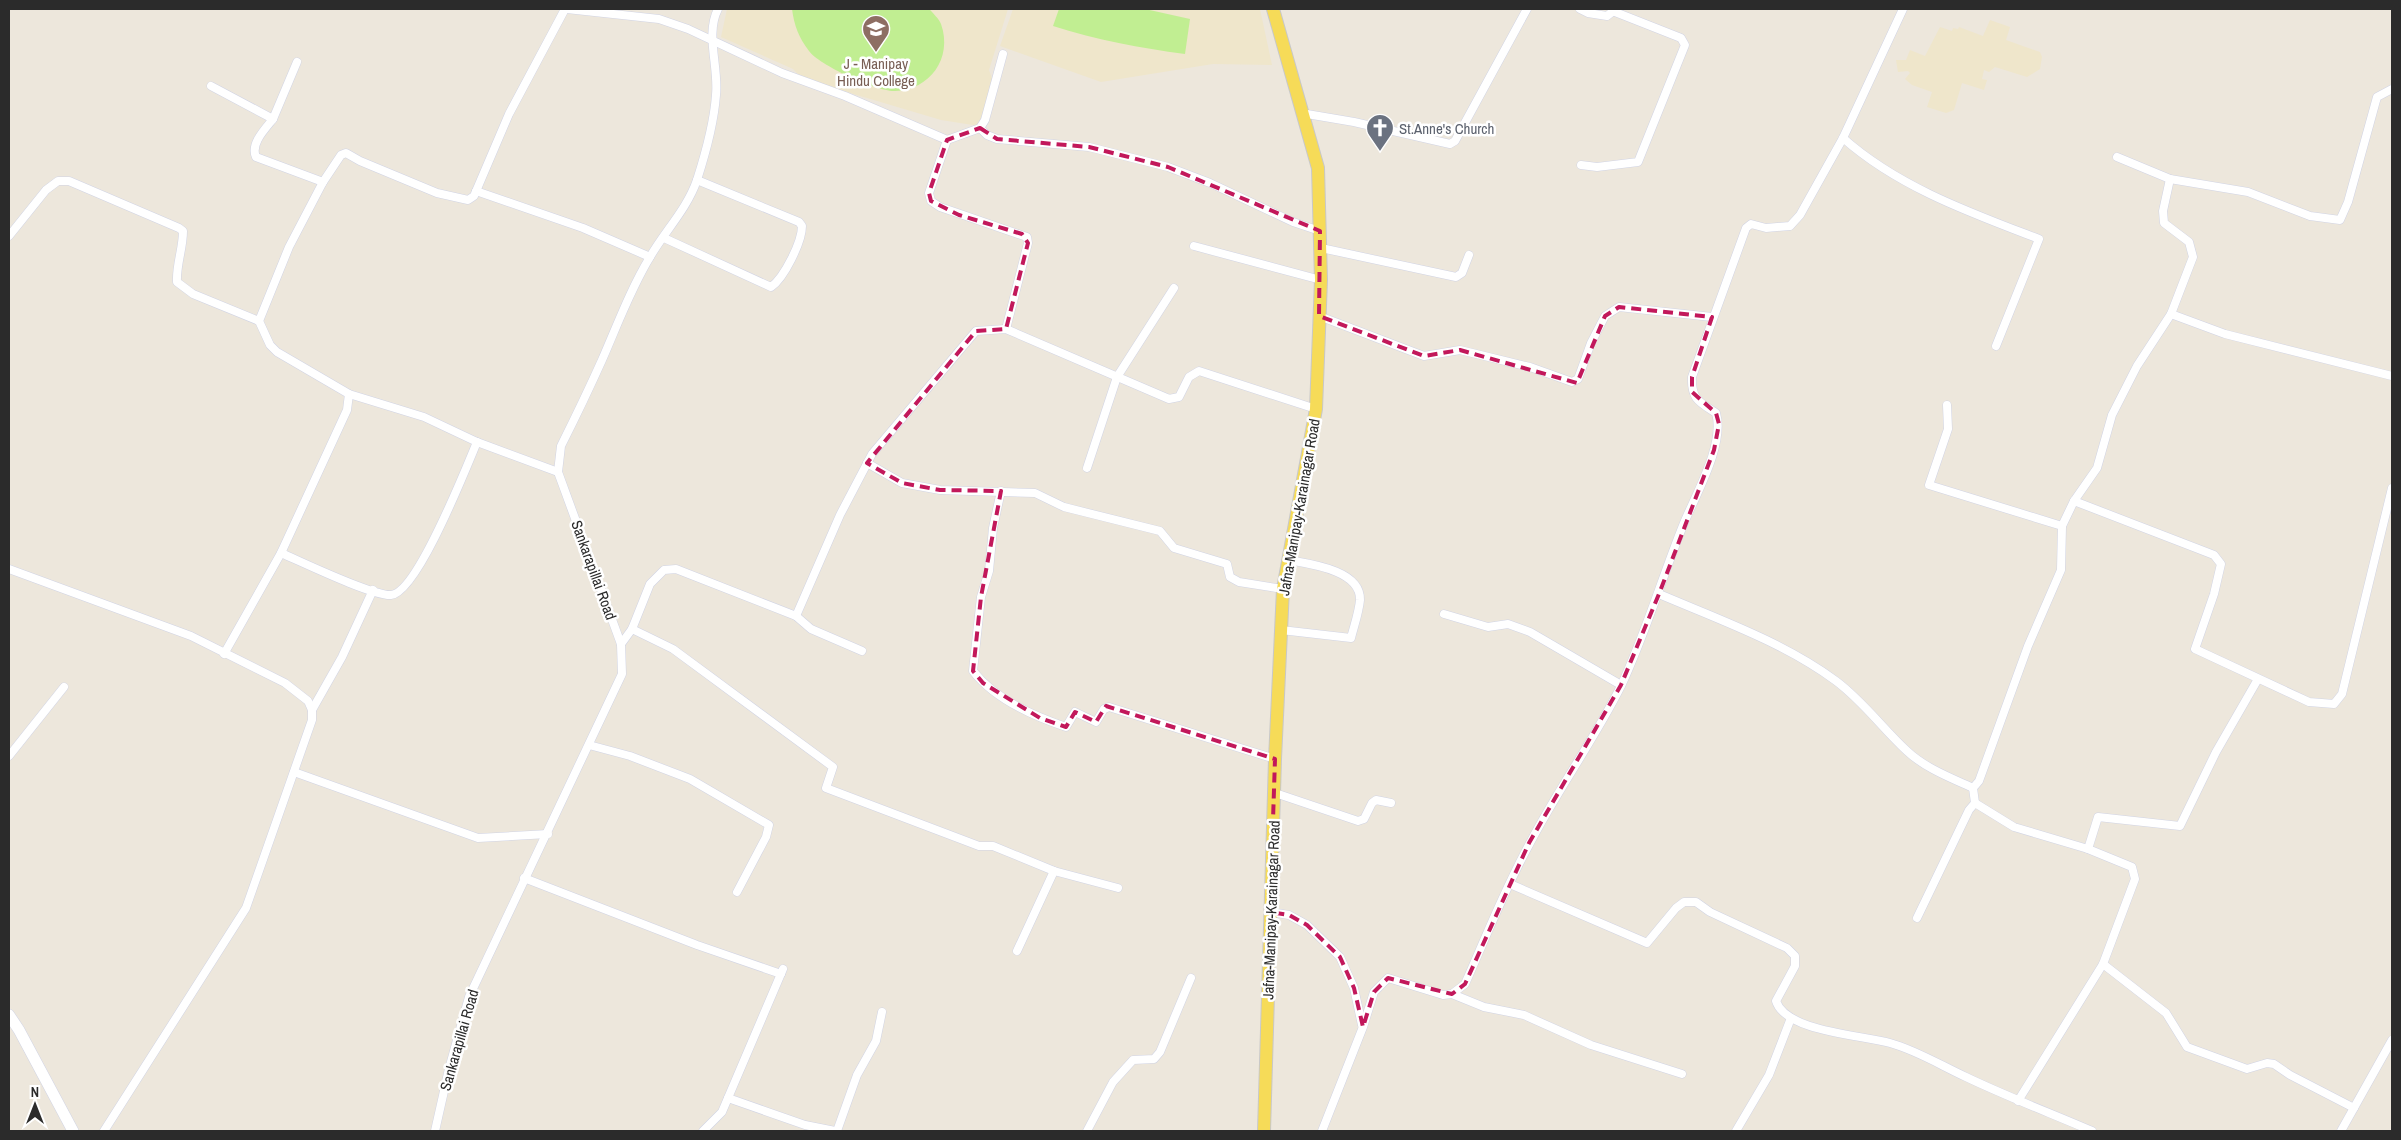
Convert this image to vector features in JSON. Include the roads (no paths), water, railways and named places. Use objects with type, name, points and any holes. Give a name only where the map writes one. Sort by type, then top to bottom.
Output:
[{"type":"main road","name":"Jafna-Manipay-Karainagar Road","points":[[1264,1131],[1275,759],[1283,589],[1316,409],[1321,280],[1318,168],[1273,9]]},
{"type":"main road","points":[[9,1015],[20,1030],[73,1131]]},
{"type":"street","points":[[259,321],[289,247],[323,182],[336,161],[346,153],[360,161],[437,193],[468,200],[476,191],[509,114],[566,9],[658,19],[688,29],[782,73],[845,96],[947,140],[980,128],[985,120],[1003,54]]},
{"type":"street","name":"Sankarapillai Road","points":[[436,1131],[449,1069],[469,997],[524,878],[548,834],[622,674],[621,644],[558,472],[561,446],[650,257],[688,202],[697,180],[712,124],[716,93],[715,53],[712,41],[715,15],[718,9]]},
{"type":"street","points":[[1301,113],[1354,122],[1450,144],[1455,141],[1527,9]]},
{"type":"street","points":[[1580,9],[1588,14],[1607,16],[1616,11],[1681,38],[1685,46],[1638,162],[1597,167],[1581,165]]},
{"type":"street","points":[[1452,994],[1465,984],[1529,843],[1566,778],[1592,739],[1621,685],[1659,594],[1673,550],[1714,450],[1719,424],[1716,413],[1700,403],[1692,392],[1692,377],[1712,317],[1746,228],[1752,224],[1766,228],[1790,226],[1800,215],[1843,138],[1903,9]]},
{"type":"street","points":[[298,62],[273,119],[257,141],[254,153],[256,157],[323,182]]},
{"type":"street","points":[[211,86],[273,119]]},
{"type":"street","points":[[2118,157],[2170,179],[2248,192],[2310,216],[2340,220],[2348,202],[2377,97],[2387,89],[2392,89]]},
{"type":"street","points":[[980,128],[988,135],[997,139],[1089,147],[1168,167],[1210,183],[1293,222],[1320,231]]},
{"type":"street","points":[[1843,138],[1863,156],[1952,206],[2039,239],[1996,346]]},
{"type":"street","points":[[947,140],[929,193],[931,201],[959,215],[1027,237],[1028,243],[1006,329]]},
{"type":"street","points":[[1917,918],[1969,810],[1975,803],[1973,788],[1979,781],[2028,646],[2061,570],[2062,526],[2074,501],[2097,468],[2112,415],[2137,366],[2171,314],[2193,257],[2189,242],[2164,223],[2163,210],[2170,179]]},
{"type":"street","points":[[664,238],[772,287],[792,257],[802,234],[802,226],[799,222],[697,180]]},
{"type":"street","points":[[9,236],[46,190],[58,181],[68,181],[182,229],[183,240],[176,270],[177,282],[193,294],[259,321],[270,345],[277,352],[349,394],[424,417],[477,442],[558,472]]},
{"type":"street","points":[[476,191],[583,228],[650,257]]},
{"type":"street","points":[[1194,246],[1321,280]]},
{"type":"street","points":[[1321,248],[1456,277],[1462,273],[1468,254]]},
{"type":"street","points":[[1087,468],[1117,377],[1174,288]]},
{"type":"street","points":[[1320,316],[1424,356],[1460,350],[1530,367],[1572,382],[1578,379],[1591,343],[1605,316],[1618,307],[1712,317]]},
{"type":"street","points":[[2171,314],[2225,334],[2392,376]]},
{"type":"street","points":[[796,616],[840,515],[872,454],[976,331],[1006,329],[1169,400],[1178,397],[1189,377],[1199,371],[1316,409]]},
{"type":"street","points":[[224,654],[281,553],[347,410],[349,394]]},
{"type":"street","points":[[1947,405],[1948,429],[1929,485],[2062,526]]},
{"type":"street","points":[[281,553],[373,590],[390,595],[402,591],[410,581],[440,526],[477,442]]},
{"type":"street","points":[[867,463],[902,483],[940,490],[1001,491],[1035,494],[1064,507],[1160,532],[1174,548],[1227,564],[1230,577],[1239,582],[1283,589]]},
{"type":"street","points":[[2074,501],[2214,555],[2220,564],[2214,594],[2195,649],[2309,702],[2334,704],[2342,694],[2391,501],[2392,488]]},
{"type":"street","points":[[1001,491],[993,528],[989,571],[981,597],[973,671],[982,683],[1040,718],[1066,727],[1076,712],[1096,722],[1104,709],[1109,707],[1275,759]]},
{"type":"street","points":[[1281,630],[1351,638],[1360,599],[1357,585],[1347,577],[1317,566],[1288,560]]},
{"type":"street","points":[[9,569],[191,636],[224,654],[286,683],[308,701],[312,710],[312,720],[246,908],[104,1131]]},
{"type":"street","points":[[621,644],[632,629],[650,584],[664,570],[676,569],[796,616],[811,629],[862,651]]},
{"type":"street","points":[[312,710],[342,657],[373,590]]},
{"type":"street","points":[[1659,594],[1747,631],[1802,657],[1839,683],[1908,753],[1934,770],[1973,788]]},
{"type":"street","points":[[1444,614],[1488,627],[1508,624],[1530,632],[1621,685]]},
{"type":"street","points":[[632,629],[673,649],[833,767],[826,788],[979,846],[993,846],[1054,871],[1118,888]]},
{"type":"street","points":[[2088,849],[2098,816],[2180,826],[2216,752],[2258,679]]},
{"type":"street","points":[[9,756],[64,687]]},
{"type":"street","points":[[588,745],[630,756],[690,779],[769,825],[766,837],[737,892]]},
{"type":"street","points":[[294,772],[478,838],[548,834]]},
{"type":"street","points":[[1275,793],[1358,820],[1364,819],[1372,803],[1376,800],[1391,803]]},
{"type":"street","points":[[1975,803],[2014,827],[2088,849],[2132,867],[2135,879],[2103,964],[2018,1101]]},
{"type":"street","points":[[1018,951],[1054,871]]},
{"type":"street","points":[[524,878],[697,945],[782,971],[722,1112],[703,1131]]},
{"type":"street","points":[[1510,884],[1647,943],[1676,908],[1684,902],[1696,902],[1710,912],[1787,948],[1795,956],[1795,966],[1776,1001],[1779,1009],[1791,1018],[1830,1031],[1891,1043],[2018,1101],[2092,1131]]},
{"type":"street","points":[[1270,912],[1289,915],[1307,925],[1340,957],[1354,988],[1363,1027]]},
{"type":"street","points":[[2103,964],[2166,1013],[2187,1047],[2247,1069],[2268,1063],[2274,1064],[2290,1075],[2354,1108]]},
{"type":"street","points":[[1087,1131],[1113,1082],[1133,1060],[1154,1058],[1160,1052],[1192,978]]},
{"type":"street","points":[[1322,1131],[1363,1027],[1374,992],[1388,978],[1443,995],[1452,994],[1484,1007],[1524,1015],[1591,1045],[1682,1074]]},
{"type":"street","points":[[728,1098],[805,1125],[836,1131],[857,1075],[876,1041],[882,1012]]},
{"type":"street","points":[[1736,1131],[1769,1075],[1791,1018]]},
{"type":"street","points":[[2342,1131],[2392,1040]]},
{"type":"place","name":"J - Manipay Hindu College","points":[[876,53]]},
{"type":"place","name":"St.Anne's Church","points":[[1380,152]]}]
